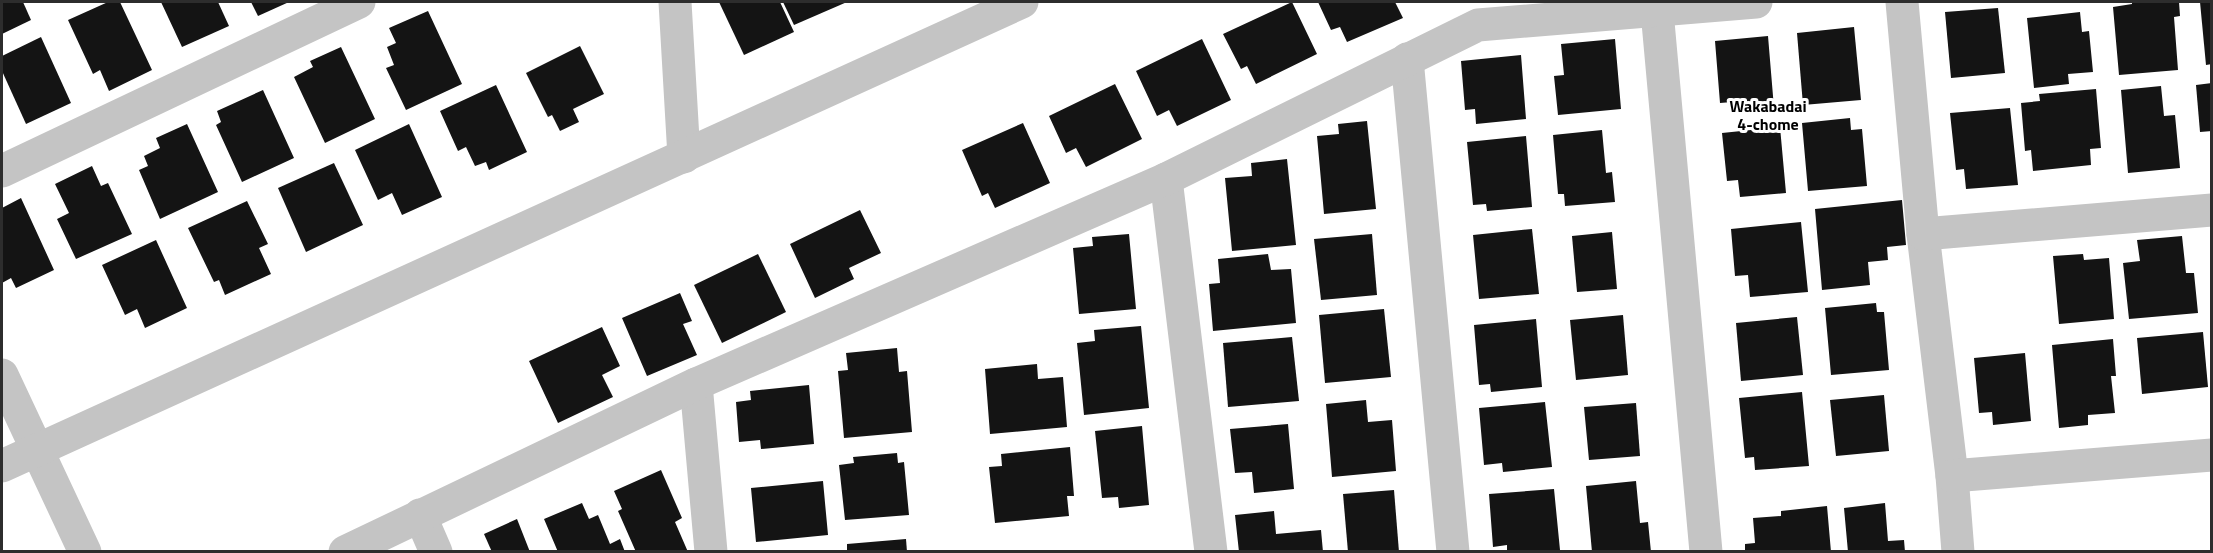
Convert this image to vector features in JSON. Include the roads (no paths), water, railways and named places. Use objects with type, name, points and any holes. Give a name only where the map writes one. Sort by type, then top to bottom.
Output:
[{"type":"street","points":[[2,171],[359,2]]},
{"type":"street","points":[[675,2],[684,157]]},
{"type":"street","points":[[2,466],[1022,2]]},
{"type":"street","points":[[345,552],[696,384],[1166,179],[1478,25],[1658,6],[1756,2]]},
{"type":"street","points":[[1902,2],[1923,234],[1952,476],[1958,552]]},
{"type":"street","points":[[1658,6],[1706,552]]},
{"type":"street","points":[[1407,59],[1453,552]]},
{"type":"street","points":[[1166,179],[1211,552]]},
{"type":"street","points":[[1923,234],[2211,210]]},
{"type":"street","points":[[2,375],[85,552]]},
{"type":"street","points":[[696,384],[711,552]]},
{"type":"street","points":[[1952,476],[2211,455]]},
{"type":"street","points":[[420,515],[436,552]]},
{"type":"district","name":"Wakabadai 4-chome","points":[[1768,115]]}]
